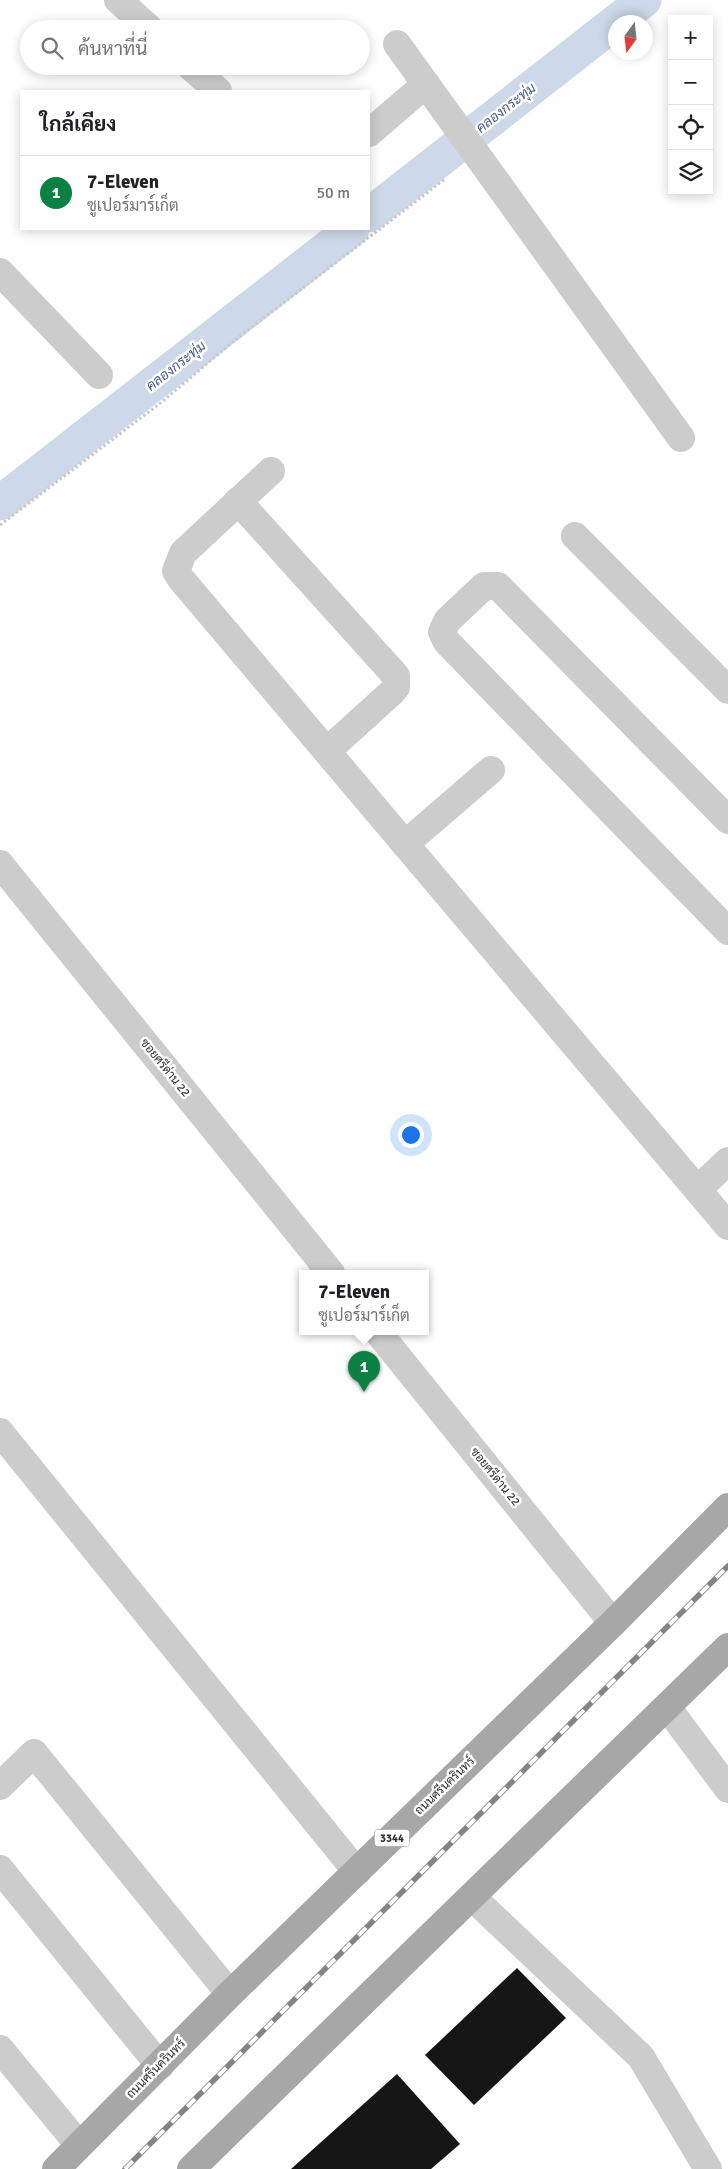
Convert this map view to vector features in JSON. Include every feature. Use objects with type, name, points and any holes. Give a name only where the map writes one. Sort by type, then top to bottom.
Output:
[{"type":"main road","name":"ถนนศรีนครินทร์","points":[[56,2169],[230,1994],[613,1623],[728,1507]]},
{"type":"main road","points":[[191,2169],[728,1647]]},
{"type":"street","points":[[118,0],[140,20]]},
{"type":"street","points":[[397,44],[482,165],[681,438]]},
{"type":"street","points":[[200,75],[217,90]]},
{"type":"street","points":[[370,132],[433,95]]},
{"type":"street","points":[[0,272],[99,374]]},
{"type":"street","points":[[271,470],[183,553],[176,570],[728,1226]]},
{"type":"street","points":[[238,501],[396,676],[396,686],[391,693],[327,751]]},
{"type":"street","points":[[575,536],[728,690]]},
{"type":"street","points":[[728,820],[498,586],[484,586],[447,621],[442,632],[447,642],[728,931]]},
{"type":"street","points":[[405,844],[491,770]]},
{"type":"street","name":"ซอยศรีด่าน 22","points":[[0,864],[328,1270]]},
{"type":"street","points":[[698,1190],[728,1161]]},
{"type":"street","name":"ซอยศรีด่าน 22","points":[[380,1335],[613,1623]]},
{"type":"street","points":[[0,1432],[357,1872]]},
{"type":"street","points":[[667,1708],[728,1789]]},
{"type":"street","points":[[0,1786],[34,1753],[230,1994]]},
{"type":"street","points":[[0,1869],[160,2066]]},
{"type":"street","points":[[472,1897],[641,2057],[708,2169]]},
{"type":"street","points":[[0,2049],[79,2145]]},
{"type":"path","points":[[0,525],[163,401],[235,340],[445,179]]},
{"type":"building","points":[[517,1968],[566,2018],[474,2105],[425,2055]]},
{"type":"building","points":[[397,2074],[460,2144],[431,2169],[291,2169]]},
{"type":"waterway","name":"คลองกระทุ่ม","points":[[370,214],[644,0]]},
{"type":"waterway","name":"คลองกระทุ่ม","points":[[0,503],[351,230]]},
{"type":"railway","points":[[125,2169],[728,1566]]},
{"type":"place","name":"7-Eleven","points":[[364,1392]]}]
